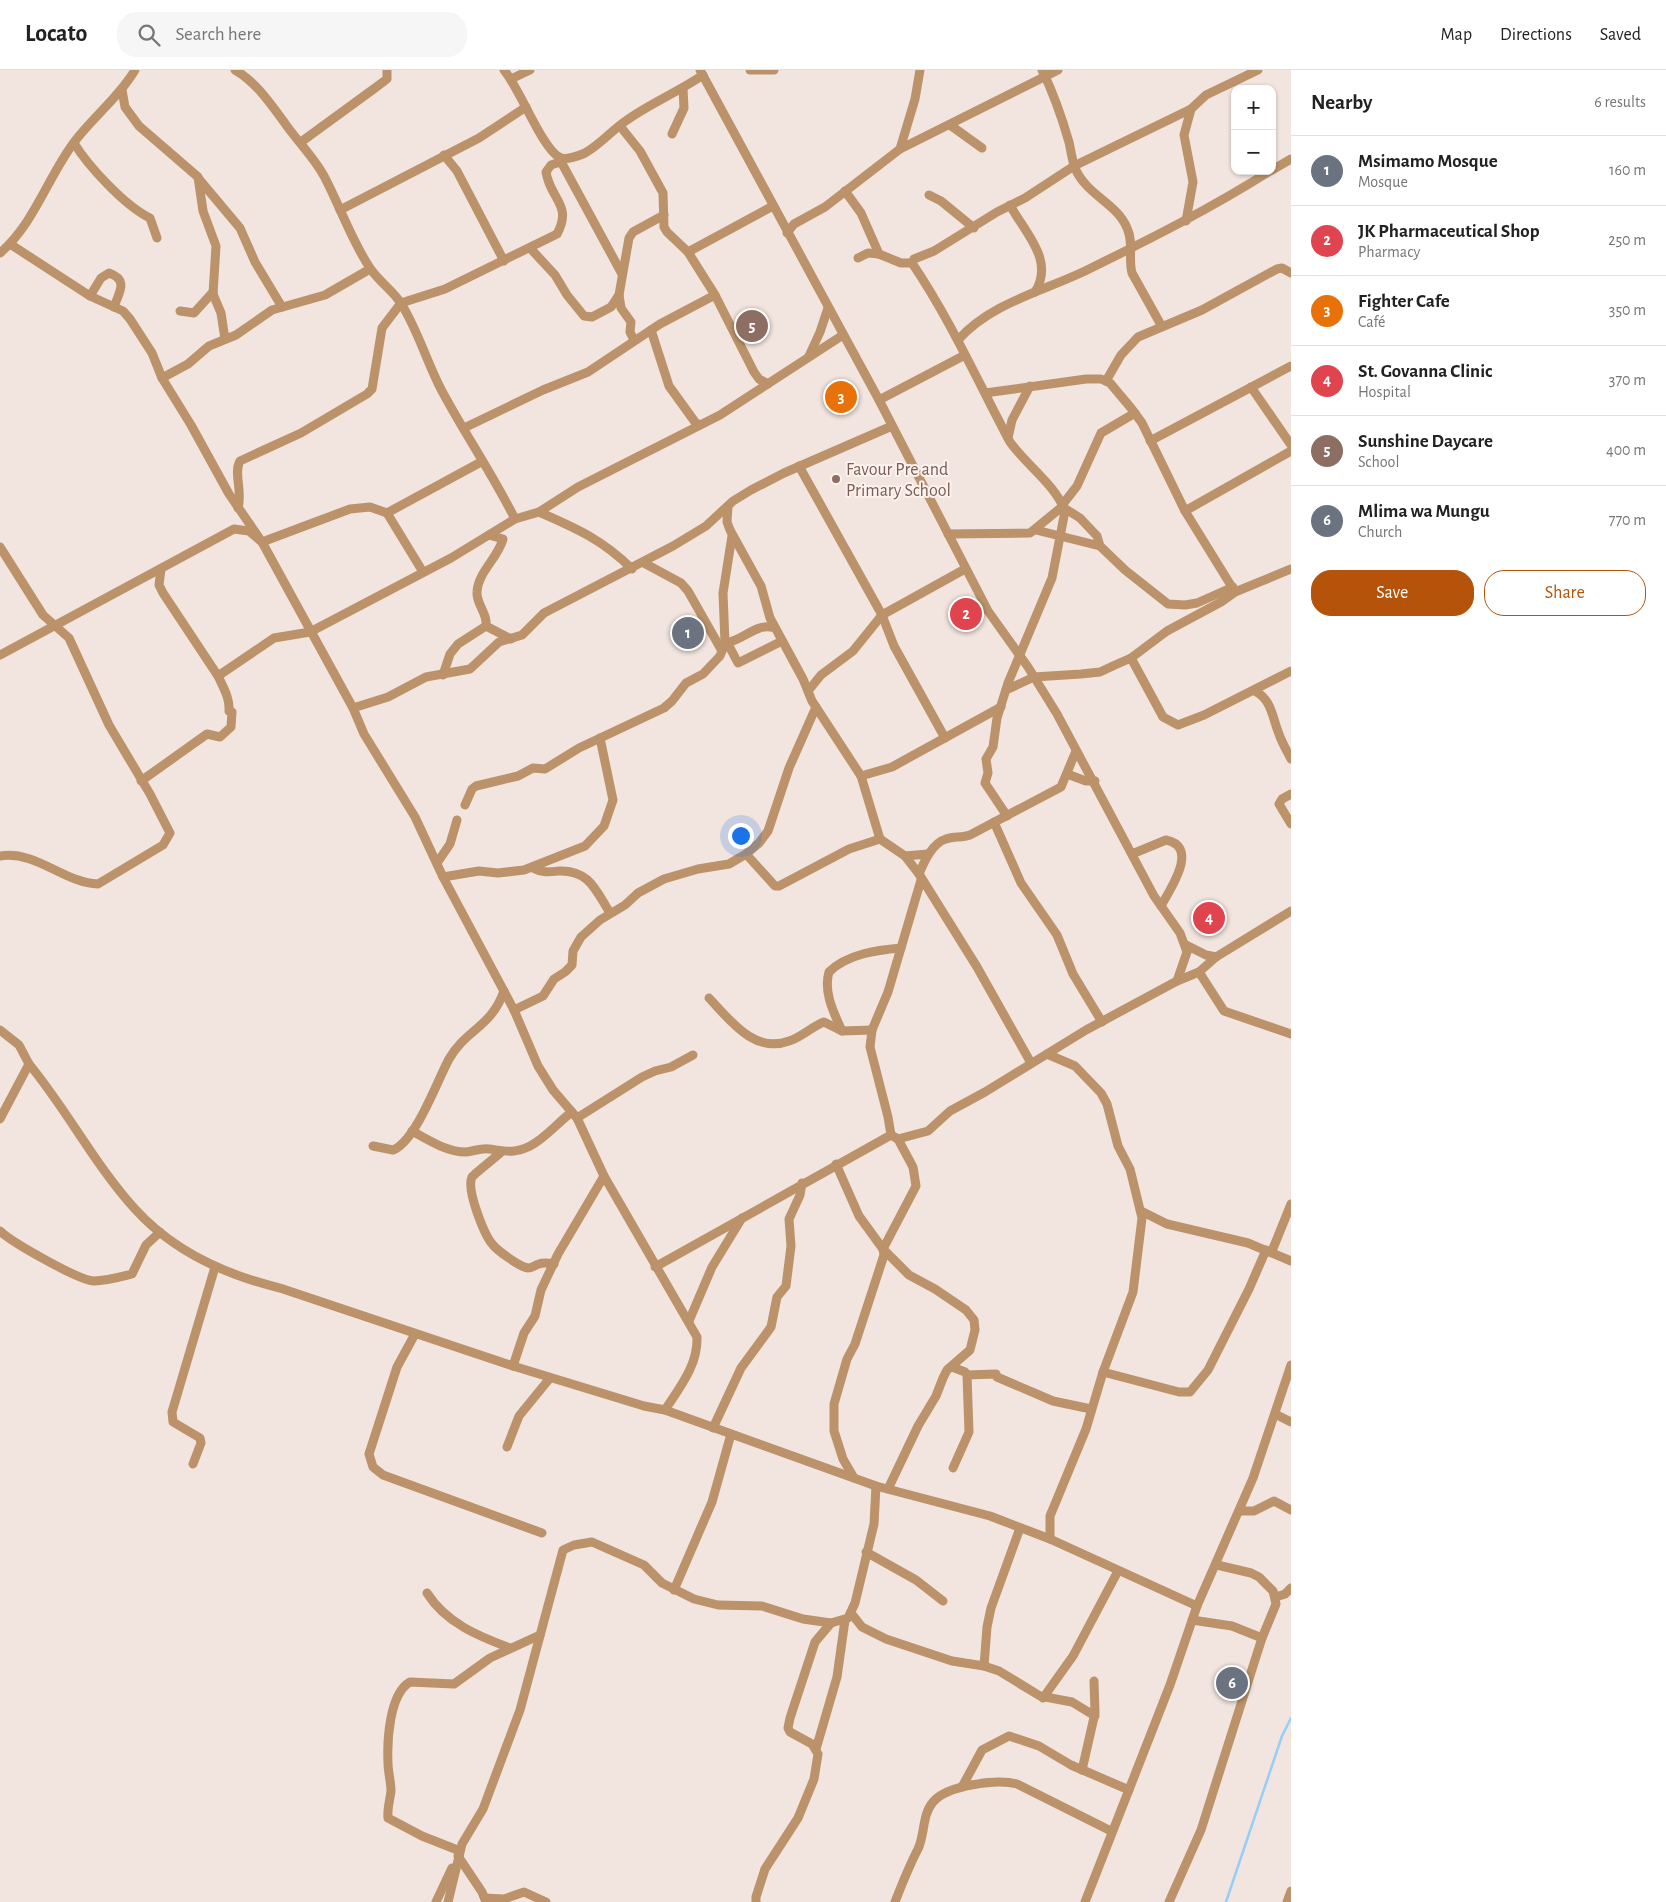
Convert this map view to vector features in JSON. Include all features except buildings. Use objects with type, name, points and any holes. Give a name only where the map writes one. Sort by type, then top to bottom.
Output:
[{"type":"street","points":[[0,252],[10,244],[33,211],[74,143],[122,90],[135,70]]},
{"type":"street","points":[[301,142],[387,79],[388,70]]},
{"type":"street","points":[[504,70],[511,79],[544,139],[559,160],[622,274]]},
{"type":"street","points":[[511,79],[530,70]]},
{"type":"street","points":[[750,70],[774,70]]},
{"type":"street","points":[[900,149],[920,70]]},
{"type":"street","points":[[788,233],[794,224],[819,211],[900,149],[950,125],[1044,73],[1058,70]]},
{"type":"street","points":[[912,263],[914,259],[974,228],[1074,166],[1191,109],[1206,95],[1258,70]]},
{"type":"street","points":[[238,71],[270,102],[324,176],[370,269],[400,303],[420,338],[428,364],[481,462],[515,519]]},
{"type":"street","points":[[234,529],[241,493],[237,466],[240,460],[301,432],[367,394],[372,389],[382,328],[400,303],[445,289],[549,240],[557,234],[564,219],[562,210],[548,183],[546,172],[551,166],[559,160],[583,154],[602,142],[626,120],[683,88],[702,73],[879,400],[988,611],[1034,677],[1095,781],[1161,906],[1186,945],[1206,955],[1216,957]]},
{"type":"street","points":[[1044,73],[1068,141],[1074,166],[1089,191],[1121,218],[1130,236],[1130,265],[1132,273],[1161,325]]},
{"type":"street","points":[[672,134],[684,108],[683,88]]},
{"type":"street","points":[[122,90],[125,107],[139,126],[198,177],[240,228],[255,262],[282,307]]},
{"type":"street","points":[[340,210],[479,138],[526,108]]},
{"type":"street","points":[[1186,221],[1193,182],[1184,135],[1191,109]]},
{"type":"street","points":[[950,125],[982,148]]},
{"type":"street","points":[[620,126],[640,151],[663,193],[664,227],[688,252],[715,295],[754,372],[759,379],[768,384]]},
{"type":"street","points":[[74,143],[80,154],[109,186],[132,208],[150,218],[156,238]]},
{"type":"street","points":[[444,155],[457,171],[504,261]]},
{"type":"street","points":[[1276,167],[1291,159]]},
{"type":"street","points":[[958,340],[981,319],[1034,292],[1131,249],[1186,221],[1230,197],[1263,175]]},
{"type":"street","points":[[198,177],[204,211],[216,246],[213,292],[221,312],[225,339]]},
{"type":"street","points":[[845,190],[861,213],[879,254]]},
{"type":"street","points":[[929,195],[941,201],[974,228]]},
{"type":"street","points":[[1010,205],[1043,265],[1042,278],[1034,292]]},
{"type":"street","points":[[688,252],[773,206]]},
{"type":"street","points":[[634,340],[630,332],[631,322],[621,308],[619,295],[629,238],[633,232],[664,215]]},
{"type":"street","points":[[10,244],[90,296],[114,307],[130,319],[152,353],[162,378],[170,388],[239,510],[262,542],[353,708],[364,734],[415,817],[443,876],[514,1010],[547,1081],[574,1115],[604,1176],[697,1337],[695,1356],[687,1377],[665,1410]]},
{"type":"street","points":[[530,248],[555,275],[567,295],[584,316],[592,317],[611,307],[619,295]]},
{"type":"street","points":[[858,258],[868,253],[879,254],[901,263],[912,263]]},
{"type":"street","points":[[912,263],[931,291],[944,320],[958,340],[984,393],[1019,455],[1063,506],[1080,518],[1097,536],[1100,546],[1125,570],[1168,604],[1185,605],[1197,603],[1291,569]]},
{"type":"street","points":[[1106,381],[1121,355],[1138,337],[1161,325],[1202,310],[1277,268],[1282,268],[1291,274]]},
{"type":"street","points":[[162,378],[188,364],[209,346],[236,335],[272,310],[325,294],[370,269]]},
{"type":"street","points":[[90,296],[103,276],[109,273],[114,275],[121,280],[122,286],[114,307]]},
{"type":"street","points":[[180,311],[194,312],[213,292]]},
{"type":"street","points":[[464,428],[543,390],[588,372],[634,340],[715,295]]},
{"type":"street","points":[[808,356],[820,332],[828,308]]},
{"type":"street","points":[[651,330],[669,386],[695,422],[700,425]]},
{"type":"street","points":[[218,676],[274,638],[310,632],[375,600],[489,536],[515,519],[539,512],[578,487],[720,415],[843,335]]},
{"type":"street","points":[[879,400],[965,355]]},
{"type":"street","points":[[1150,441],[1291,366]]},
{"type":"street","points":[[984,393],[1086,379],[1106,381],[1120,393],[1135,413],[1186,511],[1234,589]]},
{"type":"street","points":[[1008,438],[1012,420],[1030,386]]},
{"type":"street","points":[[1251,387],[1291,446]]},
{"type":"street","points":[[948,534],[1023,534],[1036,530],[1063,506],[1077,486],[1101,433],[1135,413]]},
{"type":"street","points":[[353,708],[388,697],[426,677],[470,669],[499,642],[522,635],[550,609],[644,563],[706,526],[728,506],[751,490],[799,466],[892,426]]},
{"type":"street","points":[[1186,511],[1291,450]]},
{"type":"street","points":[[387,513],[481,462]]},
{"type":"street","points":[[799,466],[882,615],[894,646],[945,738]]},
{"type":"street","points":[[262,542],[350,509],[370,506],[387,513],[422,572]]},
{"type":"street","points":[[728,506],[727,522],[732,535],[761,586],[770,618],[816,707],[861,776],[880,839],[904,856],[959,935],[1030,1063]]},
{"type":"street","points":[[1007,816],[985,783],[988,773],[986,759],[992,751],[994,728],[1006,690],[1052,578],[1059,536],[1065,514],[1063,506]]},
{"type":"street","points":[[539,512],[594,537],[611,549],[632,569]]},
{"type":"street","points":[[0,655],[234,529],[249,531],[262,542]]},
{"type":"street","points":[[1036,530],[1100,546]]},
{"type":"street","points":[[465,805],[472,789],[476,786],[518,776],[533,768],[545,769],[558,759],[664,708],[676,697],[686,683],[714,664],[725,645],[723,593],[732,535]]},
{"type":"street","points":[[489,536],[503,539],[500,549],[483,575],[477,591],[486,626],[511,639]]},
{"type":"street","points":[[0,546],[31,597],[53,626],[69,638],[109,726],[164,819],[170,834],[163,845],[101,883],[88,882],[34,860],[12,855],[0,856]]},
{"type":"street","points":[[644,563],[681,582],[738,663],[782,641]]},
{"type":"street","points":[[141,781],[207,734],[220,737],[231,727],[232,712],[229,711],[229,702],[218,676],[168,602],[159,585],[161,569]]},
{"type":"street","points":[[808,691],[821,675],[853,652],[882,615],[965,569]]},
{"type":"street","points":[[144,578],[159,585]]},
{"type":"street","points":[[1006,690],[1034,677],[1100,672],[1131,658],[1167,631],[1222,602],[1234,589]]},
{"type":"street","points":[[443,675],[450,654],[458,644],[486,626]]},
{"type":"street","points":[[725,645],[738,640],[759,627],[775,628]]},
{"type":"street","points":[[1131,658],[1159,712],[1172,723],[1182,725],[1255,691],[1291,671]]},
{"type":"street","points":[[1255,691],[1264,696],[1268,702],[1278,733],[1291,759]]},
{"type":"street","points":[[514,1010],[543,996],[554,979],[566,972],[572,964],[576,943],[600,920],[626,905],[649,885],[698,869],[729,864],[746,854],[768,830],[789,768],[816,707]]},
{"type":"street","points":[[861,776],[892,767],[1001,707]]},
{"type":"street","points":[[443,876],[479,871],[517,872],[533,868],[585,846],[604,826],[613,800],[600,738]]},
{"type":"street","points":[[854,1478],[844,1459],[836,1436],[833,1415],[834,1404],[847,1359],[855,1344],[880,1271],[883,1249],[916,1186],[913,1167],[894,1137],[871,1059],[872,1030],[888,992],[928,854],[947,838],[962,838],[1061,787],[1076,751]]},
{"type":"street","points":[[1067,774],[1086,782],[1095,781]]},
{"type":"street","points":[[1291,794],[1282,799],[1279,804],[1291,824]]},
{"type":"street","points":[[437,863],[452,840],[457,820]]},
{"type":"street","points":[[994,822],[1022,883],[1057,935],[1073,974],[1102,1022]]},
{"type":"street","points":[[746,854],[775,886],[779,886],[849,849],[880,839]]},
{"type":"street","points":[[1132,854],[1166,840],[1173,842],[1182,853],[1179,871],[1161,906]]},
{"type":"street","points":[[904,856],[928,854]]},
{"type":"street","points":[[533,868],[542,872],[571,871],[584,876],[610,913]]},
{"type":"street","points":[[655,1267],[836,1164],[894,1137],[928,1131],[950,1111],[1102,1022],[1177,981],[1199,972],[1216,957],[1291,911]]},
{"type":"street","points":[[1177,981],[1186,960],[1186,945]]},
{"type":"street","points":[[842,1031],[831,1002],[827,984],[829,972],[847,960],[864,954],[901,948]]},
{"type":"street","points":[[1199,972],[1224,1011],[1291,1034]]},
{"type":"street","points":[[373,1146],[388,1150],[398,1148],[412,1131],[451,1057],[461,1043],[494,1014],[504,991]]},
{"type":"street","points":[[709,998],[745,1035],[760,1043],[785,1043],[824,1022],[842,1031],[872,1030]]},
{"type":"street","points":[[0,1030],[19,1045],[29,1064],[136,1210],[160,1232],[215,1267],[246,1280],[280,1288],[550,1378],[644,1406],[665,1410],[876,1486],[980,1513],[1050,1538],[1197,1606]]},
{"type":"street","points":[[1047,1054],[1075,1066],[1101,1093],[1107,1104],[1118,1146],[1130,1169],[1141,1211],[1142,1227],[1133,1292],[1103,1372],[1086,1429],[1049,1520],[1050,1538]]},
{"type":"street","points":[[412,1131],[428,1140],[458,1151],[486,1148],[510,1153],[531,1146],[541,1140],[551,1128],[642,1077],[671,1067],[693,1055]]},
{"type":"street","points":[[0,1119],[29,1064]]},
{"type":"street","points":[[501,1152],[489,1164],[474,1174],[471,1182],[472,1197],[488,1238],[503,1254],[525,1266],[531,1267],[541,1263],[554,1264]]},
{"type":"street","points":[[836,1164],[859,1216],[883,1249],[909,1275],[958,1304],[972,1316],[975,1323],[974,1342],[963,1358],[952,1366],[943,1378],[936,1396],[918,1426],[888,1489]]},
{"type":"street","points":[[513,1366],[524,1333],[534,1316],[541,1290],[604,1176]]},
{"type":"street","points":[[713,1428],[742,1368],[771,1327],[777,1296],[786,1286],[791,1246],[789,1219],[800,1195],[802,1183]]},
{"type":"street","points":[[1103,1372],[1179,1392],[1190,1392],[1208,1370],[1291,1204]]},
{"type":"street","points":[[1141,1211],[1167,1224],[1221,1235],[1269,1251],[1291,1261]]},
{"type":"street","points":[[689,1321],[712,1267],[742,1218]]},
{"type":"street","points":[[0,1231],[28,1251],[44,1257],[81,1278],[93,1281],[132,1274],[146,1245],[160,1232]]},
{"type":"street","points":[[193,1464],[201,1443],[200,1438],[173,1422],[172,1412],[215,1267]]},
{"type":"street","points":[[415,1334],[397,1367],[386,1398],[369,1454],[373,1467],[383,1475],[542,1533]]},
{"type":"street","points":[[1085,1902],[1111,1831],[1129,1790],[1197,1606],[1217,1566],[1240,1511],[1291,1365]]},
{"type":"street","points":[[952,1366],[965,1372],[967,1375],[969,1432],[953,1468]]},
{"type":"street","points":[[967,1375],[996,1374],[997,1377],[1053,1401],[1091,1409]]},
{"type":"street","points":[[507,1446],[519,1416],[550,1378]]},
{"type":"street","points":[[1275,1414],[1291,1422]]},
{"type":"street","points":[[674,1590],[712,1502],[731,1434]]},
{"type":"street","points":[[816,1749],[837,1677],[848,1617],[860,1583],[874,1524],[876,1486]]},
{"type":"street","points":[[1240,1511],[1254,1511],[1274,1501],[1291,1510]]},
{"type":"street","points":[[1034,1533],[1049,1520]]},
{"type":"street","points":[[984,1666],[987,1626],[991,1608],[1020,1528]]},
{"type":"street","points":[[436,1902],[482,1810],[520,1710],[563,1550],[592,1542],[644,1565],[655,1578],[674,1590],[694,1599],[718,1605],[756,1605],[803,1619],[831,1623],[848,1617]]},
{"type":"street","points":[[866,1552],[916,1580],[942,1601]]},
{"type":"street","points":[[1169,1902],[1200,1830],[1262,1638],[1275,1608],[1276,1597],[1260,1577],[1251,1573],[1217,1566]]},
{"type":"street","points":[[1043,1698],[1073,1656],[1118,1570]]},
{"type":"street","points":[[1276,1597],[1285,1594],[1291,1588]]},
{"type":"street","points":[[427,1592],[459,1625],[477,1636],[510,1648]]},
{"type":"street","points":[[848,1617],[864,1629],[886,1639],[952,1661],[984,1666],[1008,1675],[1043,1698],[1072,1702],[1094,1716]]},
{"type":"street","points":[[1192,1620],[1232,1626],[1262,1638]]},
{"type":"street","points":[[756,1902],[765,1869],[798,1818],[814,1779],[819,1759],[816,1749],[812,1744],[792,1734],[788,1728],[815,1642],[831,1623]]},
{"type":"street","points":[[540,1635],[490,1658],[454,1684],[407,1684],[396,1702],[390,1720],[388,1761],[391,1788],[388,1818],[458,1857],[485,1900],[504,1899],[524,1892],[546,1902]]},
{"type":"street","points":[[1082,1770],[1094,1716],[1094,1681]]},
{"type":"street","points":[[962,1788],[982,1750],[1009,1736],[1039,1746],[1082,1770],[1129,1790]]},
{"type":"street","points":[[895,1902],[918,1848],[928,1809],[942,1795],[962,1788],[1004,1782],[1017,1784],[1111,1831]]},
{"type":"street","points":[[448,1902],[458,1857]]},
{"type":"street","points":[[1287,1902],[1291,1891]]},
{"type":"waterway","points":[[1226,1902],[1282,1736],[1291,1718]]},
{"type":"place","name":"Sunshine Daycare","points":[[752,326]]},
{"type":"place","name":"Fighter Cafe","points":[[841,397]]},
{"type":"place","name":"Favour Pre and Primary School","points":[[836,479]]},
{"type":"place","name":"JK Pharmaceutical Shop","points":[[966,614]]},
{"type":"place","name":"Msimamo Mosque","points":[[688,633]]},
{"type":"place","name":"St. Govanna Clinic","points":[[1209,918]]},
{"type":"place","name":"Mlima wa Mungu","points":[[1232,1683]]}]
